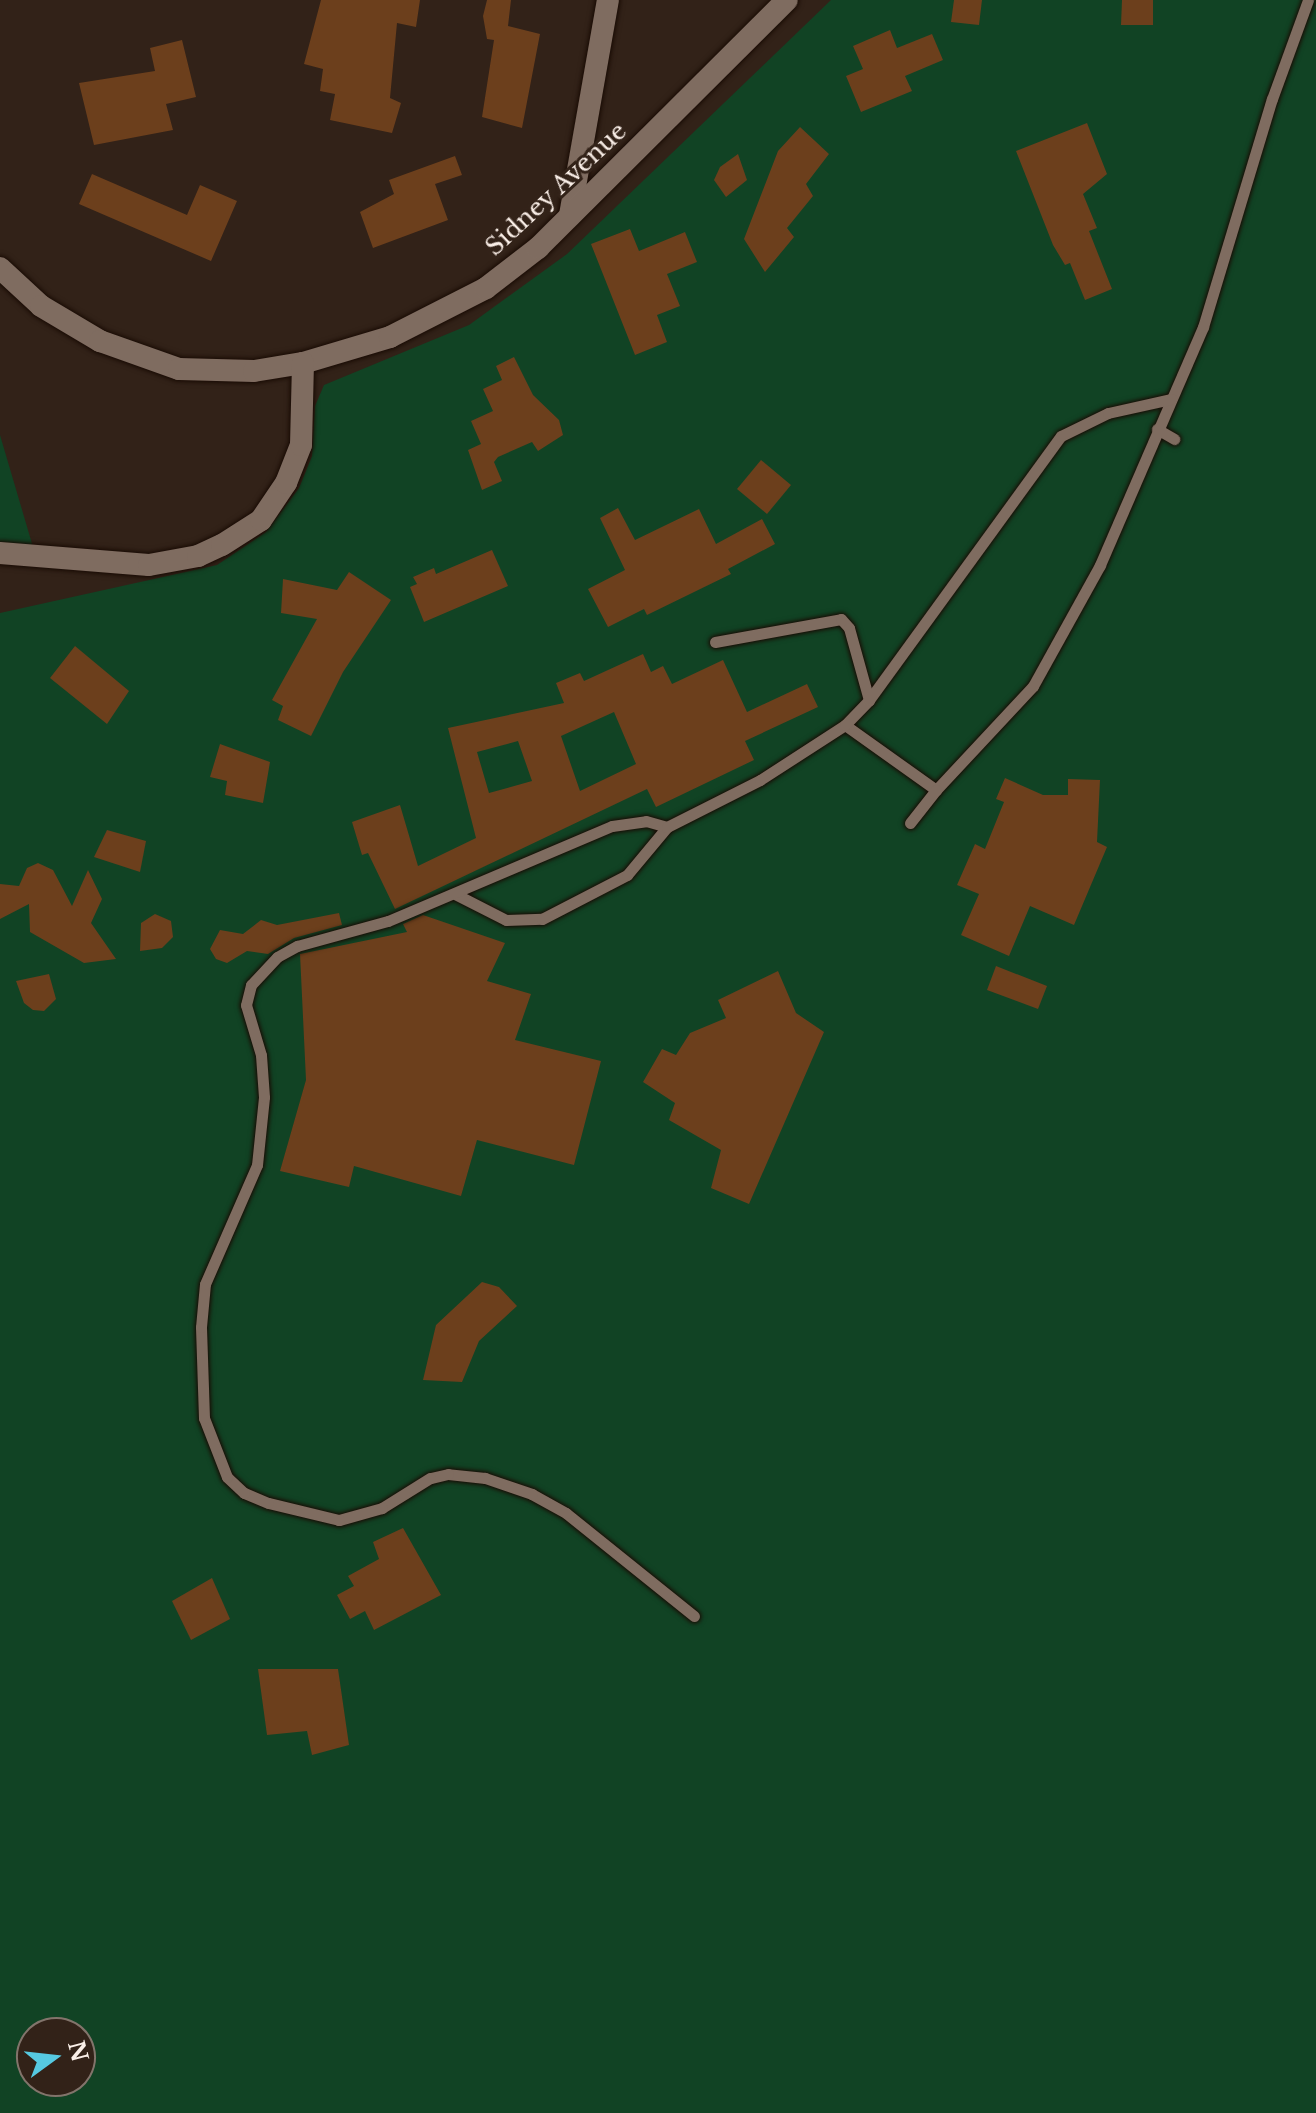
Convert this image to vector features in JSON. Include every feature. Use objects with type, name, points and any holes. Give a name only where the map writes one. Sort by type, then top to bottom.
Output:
[{"type":"street","points":[[570,215],[608,0]]},
{"type":"street","name":"Sidney Avenue","points":[[0,268],[41,306],[100,341],[179,369],[228,372],[303,363],[390,337],[450,309],[538,248],[787,0]]},
{"type":"street","points":[[0,553],[149,565],[198,556],[222,545],[261,520],[286,483],[301,445],[303,363]]},
{"type":"lane","points":[[910,823],[936,790],[1033,686],[1057,648],[1110,544],[1203,327],[1272,99],[1308,0]]},
{"type":"lane","points":[[455,894],[506,920],[542,919],[627,875],[667,827],[760,780],[845,725],[869,700],[1061,436],[1108,413],[1171,399]]},
{"type":"lane","points":[[1157,429],[1174,439]]},
{"type":"lane","points":[[715,642],[841,619],[849,628],[869,700]]},
{"type":"lane","points":[[845,725],[936,790]]},
{"type":"lane","points":[[667,827],[646,821],[612,826],[388,921],[297,946],[277,957],[251,985],[246,1005],[261,1055],[264,1097],[257,1165],[205,1284],[201,1327],[204,1418],[214,1453],[227,1477],[244,1493],[339,1520],[382,1508],[430,1478],[448,1474],[496,1482],[566,1513],[694,1616]]},
{"type":"green space","points":[[831,0],[1316,0],[1316,2113],[0,2113],[0,613],[217,565],[266,532],[299,488],[312,456],[315,406],[324,385],[469,325],[567,254]]},
{"type":"green space","points":[[0,435],[33,547],[0,542]]},
{"type":"building","points":[[321,0],[420,0],[416,27],[397,23],[390,98],[401,103],[392,133],[330,120],[335,94],[320,91],[323,69],[304,64]]},
{"type":"building","points":[[487,0],[511,0],[508,26],[540,34],[522,128],[482,117],[494,40],[487,39],[483,16]]},
{"type":"building","points":[[954,0],[982,0],[979,25],[951,22]]},
{"type":"building","points":[[1122,0],[1153,0],[1153,25],[1121,25]]},
{"type":"building","points":[[890,30],[897,48],[932,34],[943,60],[905,76],[912,91],[861,112],[846,76],[863,69],[853,46]]},
{"type":"building","points":[[182,40],[196,97],[166,104],[173,130],[94,145],[79,83],[155,71],[150,48]]},
{"type":"building","points":[[1087,123],[1107,174],[1083,194],[1097,228],[1089,231],[1112,289],[1085,300],[1070,263],[1065,265],[1053,245],[1016,151]]},
{"type":"building","points":[[800,127],[829,154],[806,184],[813,196],[787,228],[794,237],[765,272],[744,239],[778,151]]},
{"type":"building","points":[[738,154],[747,180],[726,197],[714,180],[720,167]]},
{"type":"building","points":[[455,156],[462,175],[435,184],[448,220],[373,248],[360,212],[394,194],[389,180]]},
{"type":"building","points":[[92,174],[187,215],[200,185],[237,201],[211,261],[79,204]]},
{"type":"building","points":[[630,229],[639,251],[685,232],[697,262],[667,274],[680,306],[657,315],[667,342],[635,355],[591,244]]},
{"type":"building","points":[[514,357],[533,395],[559,420],[563,435],[538,451],[532,442],[498,457],[494,462],[502,481],[482,490],[468,450],[481,444],[471,421],[493,411],[483,389],[502,380],[496,366]]},
{"type":"building","points":[[761,460],[791,485],[767,514],[737,489]]},
{"type":"building","points":[[618,508],[635,540],[699,509],[716,544],[762,519],[775,544],[728,569],[731,574],[647,615],[644,609],[608,627],[588,589],[625,570],[600,518]]},
{"type":"building","points":[[492,550],[508,586],[424,622],[410,587],[417,584],[413,577],[434,568],[436,574]]},
{"type":"building","points":[[349,572],[391,600],[343,672],[311,736],[278,720],[283,706],[272,700],[317,619],[281,613],[283,579],[337,590]]},
{"type":"building","points":[[75,646],[129,691],[107,724],[50,678]]},
{"type":"building","points":[[643,654],[651,672],[663,666],[672,684],[723,660],[747,712],[807,684],[818,707],[745,741],[754,760],[656,807],[647,789],[395,909],[368,853],[362,855],[352,822],[400,805],[418,866],[476,838],[448,728],[564,703],[556,683],[580,673],[584,681]],"holes":[[[614,712],[636,764],[580,791],[561,736]],[[518,741],[532,781],[489,793],[477,752]]]},
{"type":"building","points":[[220,744],[270,762],[263,803],[225,795],[227,781],[210,777]]},
{"type":"building","points":[[1005,778],[1043,795],[1068,795],[1068,779],[1100,780],[1097,842],[1107,847],[1074,925],[1030,906],[1009,956],[961,935],[979,894],[957,885],[975,844],[985,849],[1004,802],[996,799]]},
{"type":"building","points":[[107,830],[146,841],[140,872],[94,857]]},
{"type":"building","points":[[38,863],[53,870],[72,906],[88,870],[102,899],[91,923],[116,959],[84,963],[30,932],[29,904],[0,919],[0,884],[19,886],[27,868]]},
{"type":"building","points":[[339,913],[342,925],[294,938],[268,954],[247,951],[227,963],[216,959],[210,949],[220,930],[243,934],[261,920],[277,925]]},
{"type":"building","points":[[155,914],[171,921],[173,937],[162,948],[140,951],[141,923]]},
{"type":"building","points":[[423,915],[505,943],[487,981],[531,994],[515,1040],[601,1061],[574,1165],[477,1140],[461,1196],[354,1166],[349,1187],[280,1171],[306,1080],[300,954],[407,932],[403,924]]},
{"type":"building","points":[[996,966],[1047,986],[1038,1009],[987,990]]},
{"type":"building","points":[[778,971],[796,1013],[824,1032],[749,1204],[711,1188],[721,1150],[669,1120],[675,1103],[643,1082],[662,1049],[676,1055],[690,1033],[726,1018],[718,1000]]},
{"type":"building","points":[[49,974],[56,999],[44,1011],[33,1010],[24,1003],[16,981]]},
{"type":"building","points":[[482,1282],[499,1287],[517,1306],[479,1341],[462,1382],[423,1380],[436,1325]]},
{"type":"building","points":[[403,1528],[441,1595],[374,1630],[365,1611],[350,1619],[337,1595],[354,1586],[348,1576],[379,1559],[373,1542]]},
{"type":"building","points":[[212,1578],[230,1619],[191,1640],[172,1601]]},
{"type":"building","points":[[258,1669],[338,1669],[349,1745],[312,1755],[307,1731],[267,1735]]}]
